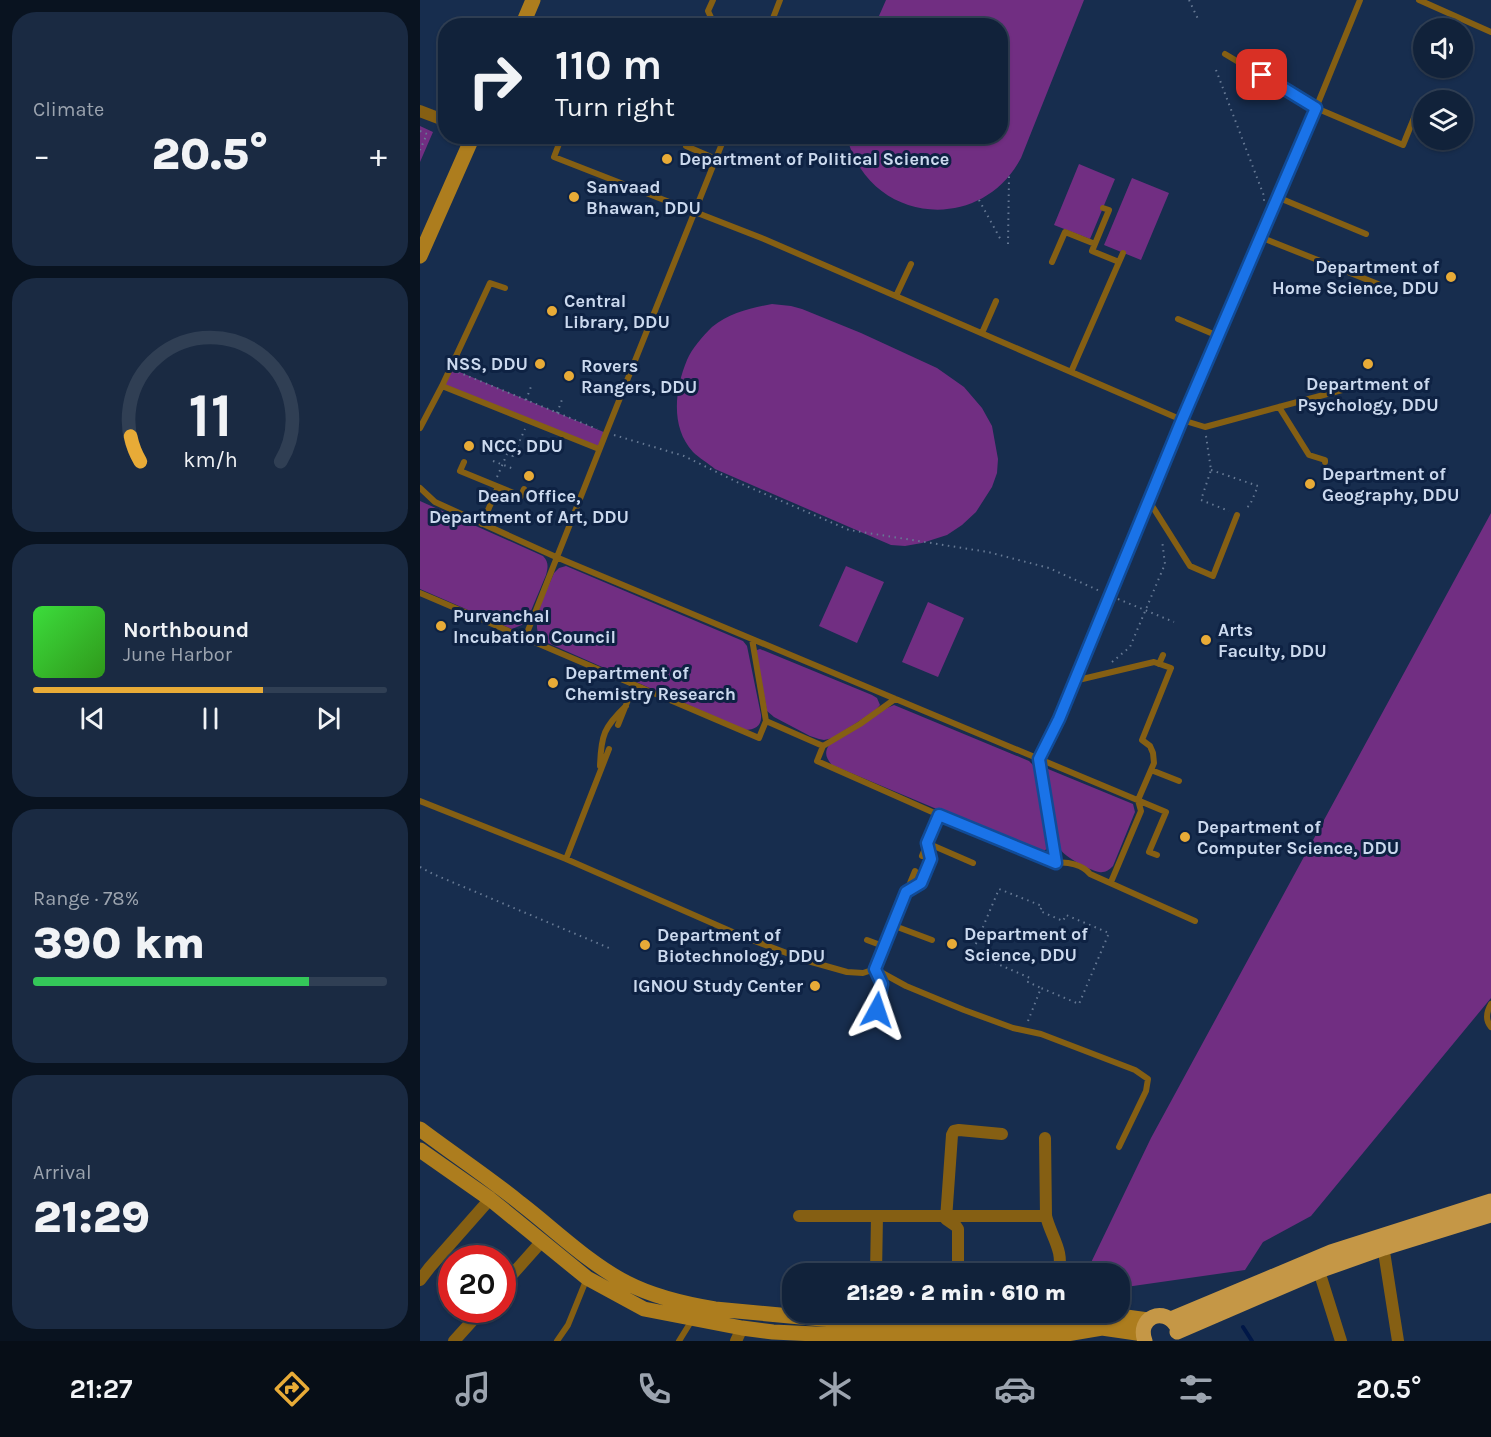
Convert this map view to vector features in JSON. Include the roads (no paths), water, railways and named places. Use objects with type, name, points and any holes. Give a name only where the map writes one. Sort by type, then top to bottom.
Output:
[{"type":"main road","points":[[525,18],[533,0]]},
{"type":"main road","points":[[420,256],[469,144]]},
{"type":"main road","points":[[420,1130],[519,1202],[592,1261],[626,1282],[655,1295],[690,1305],[876,1325],[1102,1328],[1144,1338],[1145,1324],[1148,1320],[1164,1315],[1175,1331]]},
{"type":"main road","points":[[420,1150],[490,1200],[587,1278],[644,1309],[692,1319],[739,1335],[772,1336],[876,1325],[901,1340],[955,1326],[1002,1339],[1042,1326],[1112,1316],[1148,1320]]},
{"type":"main road","points":[[1175,1331],[1319,1271],[1383,1241],[1491,1201]]},
{"type":"main road","points":[[1175,1331],[1331,1252],[1491,1215]]},
{"type":"street","points":[[420,111],[438,118]]},
{"type":"street","points":[[958,1263],[958,1229],[954,1224],[948,1222],[945,1216],[952,1135],[954,1131],[959,1130],[1002,1134]]},
{"type":"street","points":[[1045,1138],[1046,1216],[1060,1254],[1060,1263]]},
{"type":"street","points":[[420,1280],[490,1200]]},
{"type":"street","points":[[799,1216],[1046,1216]]},
{"type":"street","points":[[876,1263],[877,1216]]},
{"type":"street","points":[[516,1270],[542,1241]]},
{"type":"street","points":[[1383,1241],[1398,1341]]},
{"type":"street","points":[[1319,1271],[1341,1341]]},
{"type":"street","points":[[454,1341],[470,1323]]},
{"type":"lane","points":[[711,18],[708,11],[713,0]]},
{"type":"lane","points":[[773,18],[780,0]]},
{"type":"lane","points":[[1056,863],[1039,759],[1059,719],[1182,420],[1360,0]]},
{"type":"lane","points":[[1419,0],[1491,32]]},
{"type":"lane","points":[[1439,9],[1443,0]]},
{"type":"lane","points":[[1225,54],[1316,108],[1403,145],[1413,120]]},
{"type":"lane","points":[[559,144],[554,157],[590,174],[764,239],[1182,420],[1205,427],[1358,386]]},
{"type":"lane","points":[[525,638],[722,144]]},
{"type":"lane","points":[[686,146],[716,159]]},
{"type":"lane","points":[[1277,197],[1366,234]]},
{"type":"lane","points":[[1103,208],[1109,210],[1092,251],[1119,262]]},
{"type":"lane","points":[[1052,262],[1066,231],[1095,244]]},
{"type":"lane","points":[[1260,237],[1378,284]]},
{"type":"lane","points":[[1071,372],[1123,253]]},
{"type":"lane","points":[[897,296],[911,264]]},
{"type":"lane","points":[[420,427],[442,386],[490,283],[505,288]]},
{"type":"lane","points":[[982,333],[996,301]]},
{"type":"lane","points":[[1178,320],[1218,336]]},
{"type":"lane","points":[[442,386],[599,449]]},
{"type":"lane","points":[[1280,407],[1309,454],[1325,462]]},
{"type":"lane","points":[[464,462],[460,471],[521,496],[524,489]]},
{"type":"lane","points":[[482,524],[496,486]]},
{"type":"lane","points":[[420,488],[435,502],[556,557],[1166,812],[1149,852],[1157,855]]},
{"type":"lane","points":[[1149,501],[1190,566],[1197,573],[1213,576],[1237,514]]},
{"type":"lane","points":[[420,593],[759,738],[766,721],[752,639]]},
{"type":"lane","points":[[1159,664],[1163,655]]},
{"type":"lane","points":[[1074,681],[1154,662],[1171,668],[1142,740],[1150,746],[1154,763],[1138,801],[1141,811],[1111,882]]},
{"type":"lane","points":[[618,725],[634,685]]},
{"type":"lane","points":[[896,699],[823,746],[817,761],[1056,863],[1065,861],[1087,870],[1090,874],[1195,921]]},
{"type":"lane","points":[[600,772],[600,743],[611,721],[626,706]]},
{"type":"lane","points":[[766,721],[794,737],[823,746]]},
{"type":"lane","points":[[566,859],[609,749]]},
{"type":"lane","points":[[1151,770],[1179,781]]},
{"type":"lane","points":[[420,801],[566,859],[652,901],[818,966],[863,973],[875,969],[906,986],[964,1010],[1013,1028],[1041,1034],[1135,1070],[1148,1079],[1146,1091],[1119,1147]]},
{"type":"lane","points":[[922,856],[939,815]]},
{"type":"lane","points":[[927,843],[973,864]]},
{"type":"lane","points":[[906,892],[921,883],[931,859],[927,843]]},
{"type":"lane","points":[[877,1010],[882,984],[875,969],[915,871]]},
{"type":"lane","points":[[892,925],[932,940]]},
{"type":"lane","points":[[867,940],[883,946]]},
{"type":"lane","points":[[1491,1004],[1487,1013],[1491,1027]]},
{"type":"lane","points":[[557,1341],[568,1325],[587,1278]]},
{"type":"lane","points":[[679,1341],[692,1319]]},
{"type":"waterway","points":[[1243,1327],[1252,1341]]},
{"type":"place","name":"Department of Political Science","points":[[667,159]]},
{"type":"place","name":"Sanvaad Bhawan, DDU","points":[[574,197]]},
{"type":"place","name":"Department of Home Science, DDU","points":[[1451,277]]},
{"type":"place","name":"Central Library, DDU","points":[[552,311]]},
{"type":"place","name":"NSS, DDU","points":[[540,364]]},
{"type":"place","name":"Department of Psychology, DDU","points":[[1368,364]]},
{"type":"place","name":"Rovers Rangers, DDU","points":[[569,376]]},
{"type":"place","name":"NCC, DDU","points":[[469,446]]},
{"type":"place","name":"Dean Office, Department of Art, DDU","points":[[529,476]]},
{"type":"place","name":"Department of Geography, DDU","points":[[1310,484]]},
{"type":"place","name":"Purvanchal Incubation Council","points":[[441,626]]},
{"type":"place","name":"Arts Faculty, DDU","points":[[1206,640]]},
{"type":"place","name":"Department of Chemistry Research","points":[[553,683]]},
{"type":"place","name":"Department of Computer Science, DDU","points":[[1185,837]]},
{"type":"place","name":"Department of Science, DDU","points":[[952,944]]},
{"type":"place","name":"Department of Biotechnology, DDU","points":[[645,945]]},
{"type":"place","name":"IGNOU Study Center","points":[[815,986]]}]
